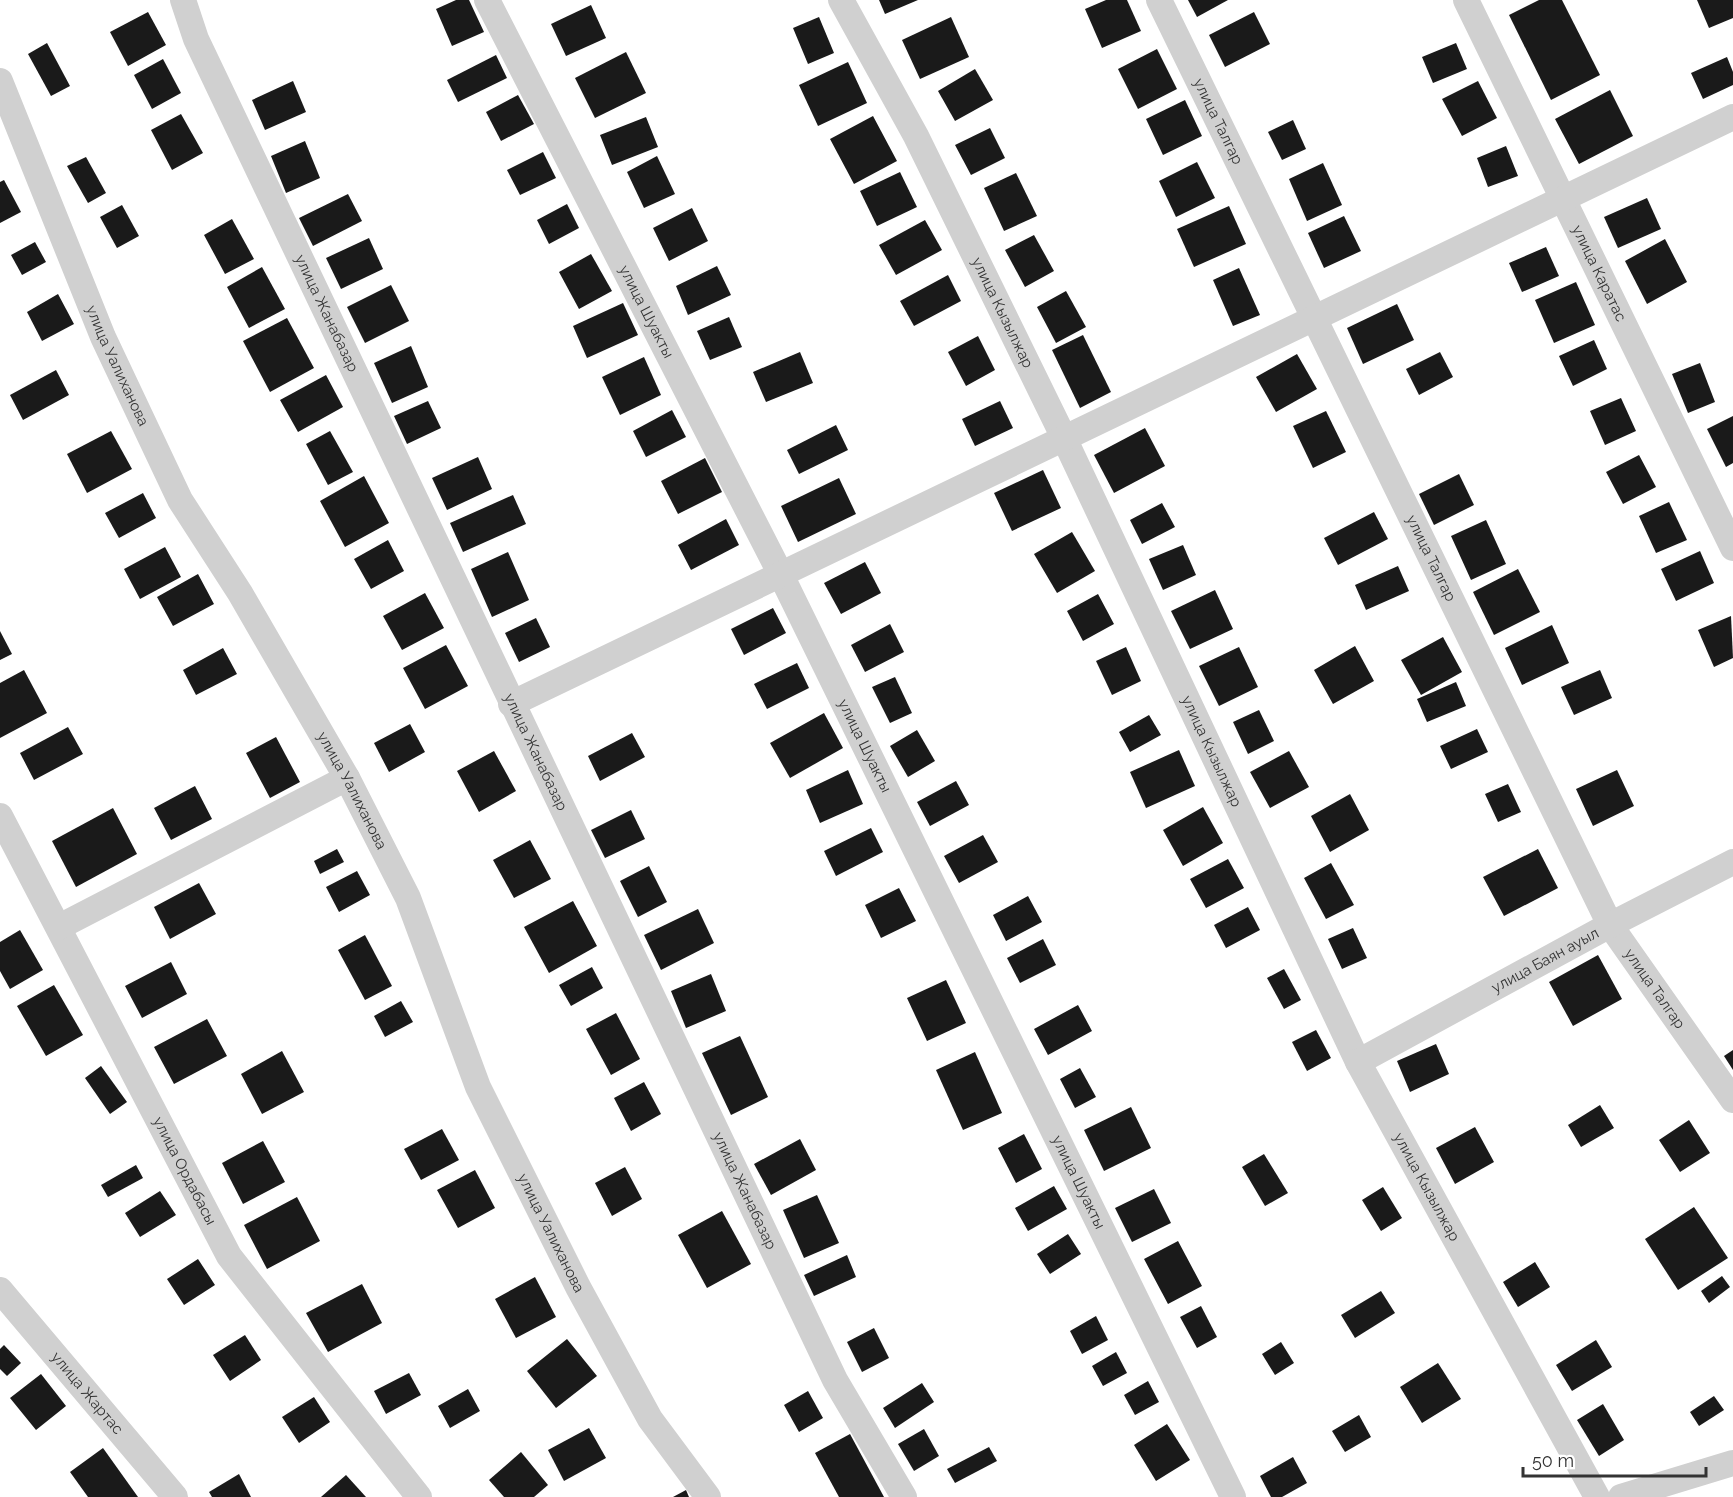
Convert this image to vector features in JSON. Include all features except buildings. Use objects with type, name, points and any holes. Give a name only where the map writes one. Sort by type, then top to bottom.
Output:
[{"type":"street","name":"улица Жанабазар","points":[[183,0],[196,39],[835,1380],[904,1497]]},
{"type":"street","name":"улица Шуакты","points":[[487,0],[781,574],[1233,1497]]},
{"type":"street","name":"улица Кызылжар","points":[[841,0],[916,136],[1064,438],[1358,1062],[1597,1497]]},
{"type":"street","name":"улица Талгар","points":[[1159,0],[1610,925],[1733,1100]]},
{"type":"street","name":"улица Каратас","points":[[1466,0],[1733,548]]},
{"type":"street","name":"улица Уалиханова","points":[[0,82],[103,338],[180,500],[240,593],[347,778],[408,898],[478,1087],[578,1287],[650,1419],[708,1497]]},
{"type":"street","points":[[511,704],[1733,117]]},
{"type":"street","points":[[59,927],[347,778]]},
{"type":"street","name":"улица Ордабасы","points":[[0,816],[229,1256],[419,1497]]},
{"type":"street","name":"улица Баян ауыл","points":[[1358,1062],[1610,925],[1733,862]]},
{"type":"street","name":"улица Жартас","points":[[0,1290],[175,1497]]},
{"type":"street","points":[[1621,1497],[1733,1463]]}]
